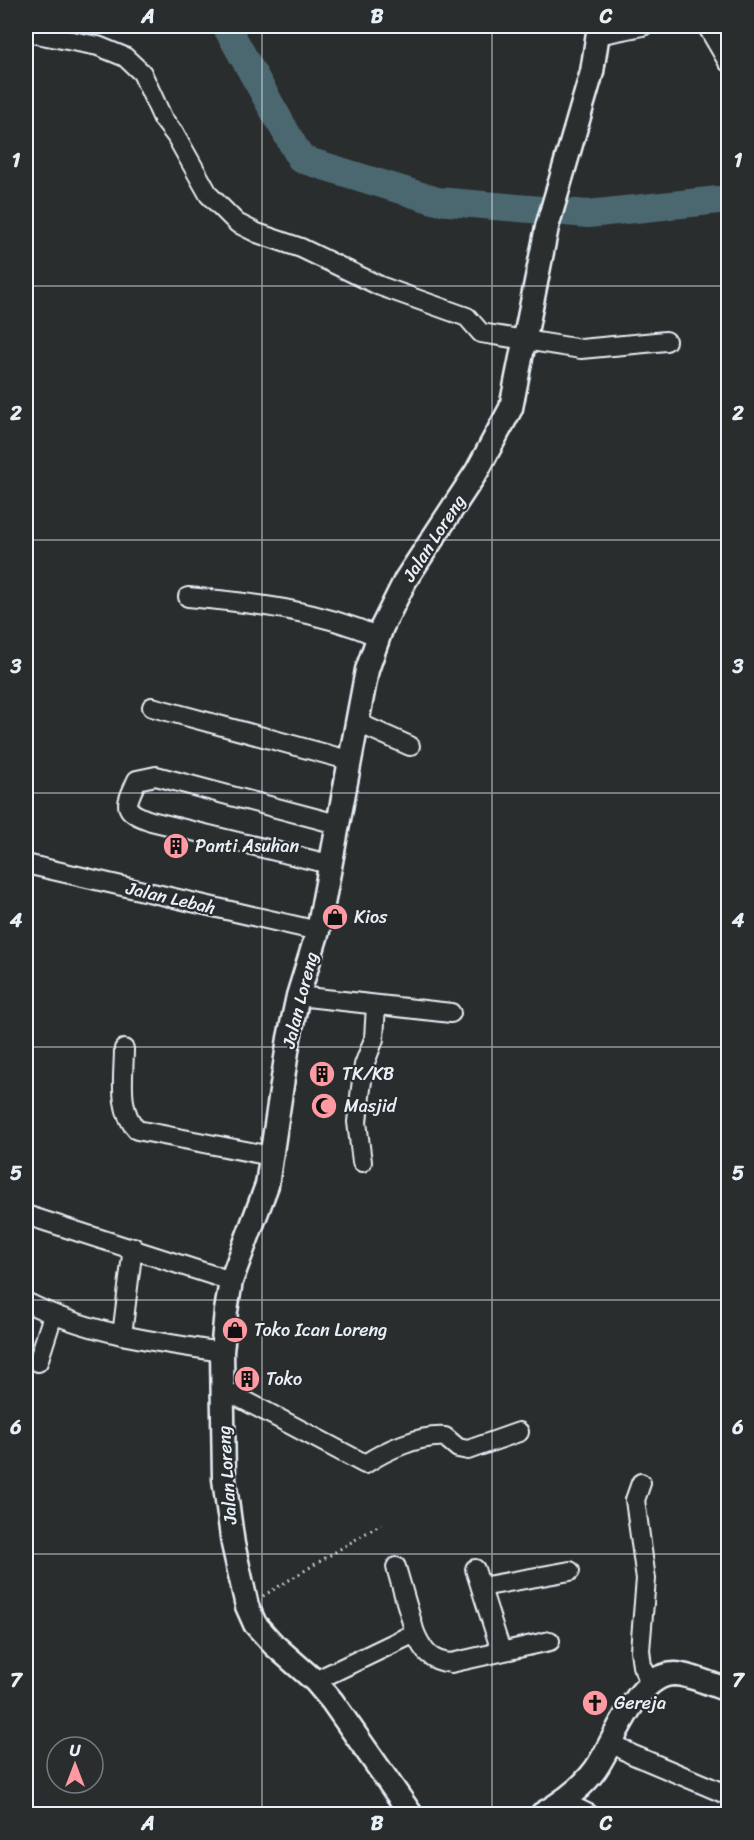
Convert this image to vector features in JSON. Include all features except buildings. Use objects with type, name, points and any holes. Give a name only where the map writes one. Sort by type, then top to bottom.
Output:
[{"type":"street","points":[[598,30],[643,26]]},
{"type":"street","points":[[707,26],[729,63]]},
{"type":"street","name":"Jalan Loreng","points":[[411,1815],[332,1701],[315,1681],[274,1645],[255,1624],[246,1606],[233,1544],[224,1479],[222,1352],[231,1281],[259,1212],[267,1185],[281,1082],[298,996],[318,931],[348,760],[367,670],[379,637],[406,579],[477,471],[511,408],[547,227],[592,72],[598,30]]},
{"type":"street","points":[[26,32],[98,46],[125,57],[142,73],[163,119],[176,136],[209,195],[237,223],[257,233],[301,248],[380,286],[467,317],[481,333],[580,349],[666,341]]},
{"type":"street","points":[[188,597],[244,602],[315,614],[379,637]]},
{"type":"street","points":[[152,707],[348,760]]},
{"type":"street","points":[[356,722],[410,746]]},
{"type":"street","points":[[329,864],[132,814],[128,808],[129,799],[137,780],[156,776],[337,824]]},
{"type":"street","name":"Jalan Lebah","points":[[26,864],[318,931]]},
{"type":"street","points":[[298,996],[451,1013]]},
{"type":"street","points":[[362,1162],[357,1122],[358,1104],[364,1065],[374,1039],[376,1005]]},
{"type":"street","points":[[124,1049],[124,1103],[126,1113],[137,1130],[272,1156]]},
{"type":"street","points":[[26,1215],[133,1247],[231,1281]]},
{"type":"street","points":[[122,1335],[133,1247]]},
{"type":"street","points":[[26,1302],[53,1315],[97,1330],[222,1352]]},
{"type":"street","points":[[38,1362],[53,1315]]},
{"type":"street","points":[[223,1389],[365,1464],[396,1448],[430,1438],[445,1437],[458,1448],[468,1450],[519,1432]]},
{"type":"street","points":[[641,1483],[635,1500],[646,1579],[640,1650],[642,1666],[651,1684]]},
{"type":"street","points":[[396,1567],[416,1633],[424,1651],[438,1662],[461,1661],[550,1641]]},
{"type":"street","points":[[475,1569],[501,1651]]},
{"type":"street","points":[[481,1587],[570,1571]]},
{"type":"street","points":[[315,1681],[416,1633]]},
{"type":"street","points":[[542,1815],[562,1801],[595,1770],[640,1694],[661,1677],[675,1674],[729,1690]]},
{"type":"street","points":[[611,1742],[631,1754],[729,1795]]},
{"type":"street","points":[[562,1801],[589,1815]]},
{"type":"path","points":[[246,1606],[381,1524]]},
{"type":"waterway","points":[[226,26],[301,159],[437,201],[588,214],[728,199]]},
{"type":"place","name":"Panti Asuhan","points":[[176,846]]},
{"type":"place","name":"Kios","points":[[335,917]]},
{"type":"place","name":"TK/KB","points":[[322,1074]]},
{"type":"place","name":"Masjid","points":[[324,1106]]},
{"type":"place","name":"Toko Ican Loreng","points":[[235,1330]]},
{"type":"place","name":"Toko","points":[[247,1379]]},
{"type":"place","name":"Gereja","points":[[595,1703]]}]
